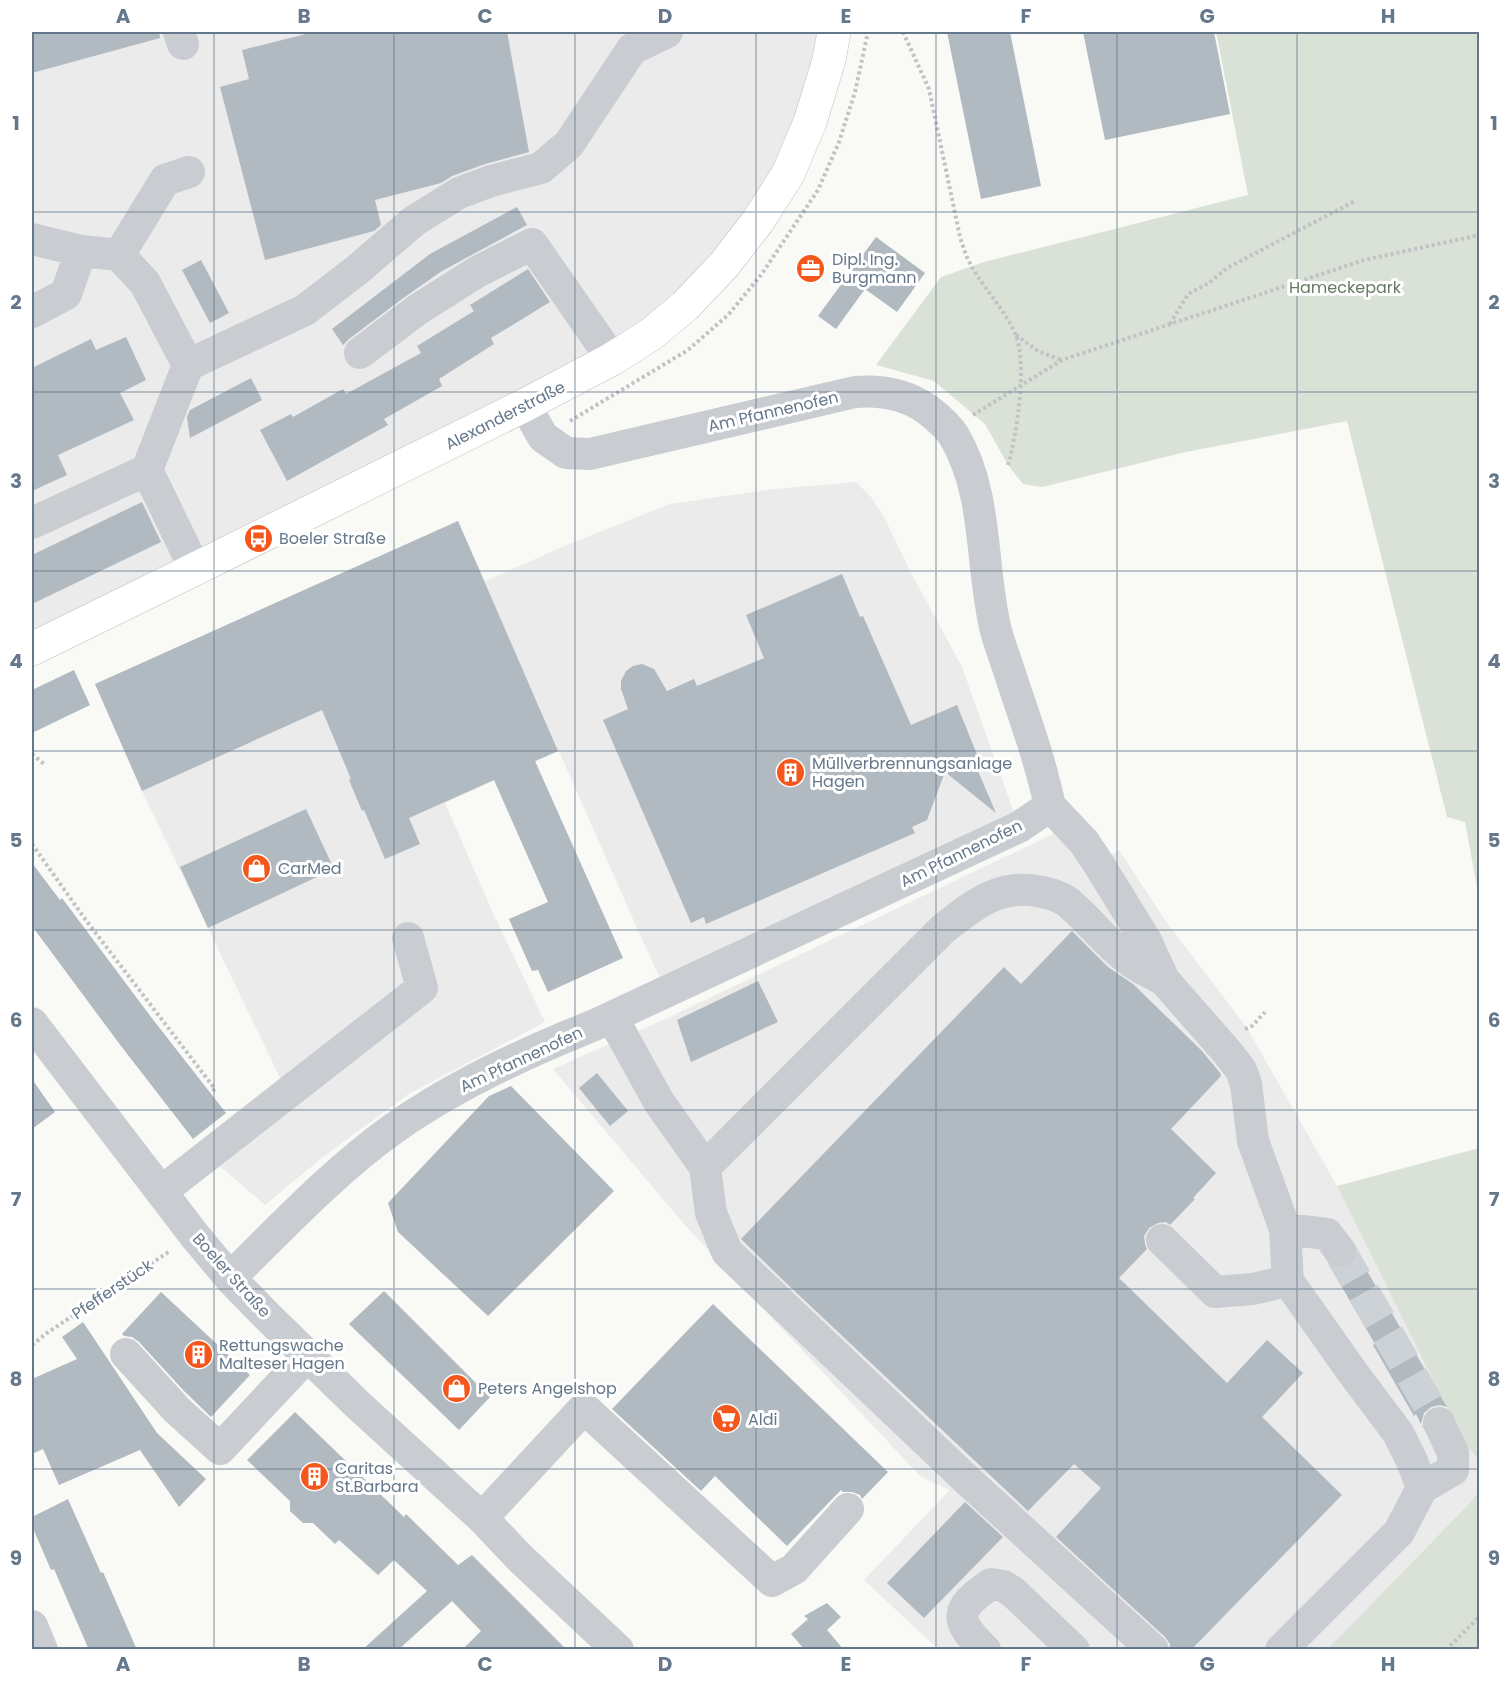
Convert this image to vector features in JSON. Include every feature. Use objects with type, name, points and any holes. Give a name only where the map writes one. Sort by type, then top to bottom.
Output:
[{"type":"main road","name":"Alexanderstraße","points":[[32,649],[525,405],[612,359],[650,335],[685,306],[724,266],[758,222],[788,174],[810,122],[829,60],[834,32]]},
{"type":"street","points":[[32,523],[147,470],[188,364],[304,310],[357,270],[414,221],[459,193],[490,181],[541,168],[569,144],[632,49],[667,32]]},
{"type":"street","points":[[119,255],[165,180],[189,172]]},
{"type":"street","points":[[32,239],[81,251],[119,255],[145,283],[188,364]]},
{"type":"street","points":[[360,353],[417,310],[477,272],[532,244],[612,359]]},
{"type":"street","points":[[32,312],[66,294],[81,251]]},
{"type":"street","name":"Am Pfannenofen","points":[[230,1278],[349,1162],[394,1128],[440,1098],[541,1048],[1019,827],[1050,806],[1041,767],[996,632],[989,594],[979,504],[969,467],[953,434],[938,417],[918,403],[887,392],[855,392],[590,454],[566,453],[543,437],[525,405]]},
{"type":"street","points":[[147,470],[195,569]]},
{"type":"street","points":[[1050,806],[1084,842],[1098,863],[1146,940],[1164,980],[1240,1070],[1246,1084],[1253,1141],[1285,1229],[1288,1281],[1398,1433],[1422,1488]]},
{"type":"street","points":[[705,1167],[943,929],[970,908],[992,896],[1011,889],[1031,889],[1050,893],[1069,903],[1128,960],[1164,980]]},
{"type":"street","points":[[162,1191],[422,988],[408,938]]},
{"type":"street","points":[[612,1017],[659,1102],[705,1167],[711,1213],[727,1252],[957,1471],[1153,1650]]},
{"type":"street","name":"Boeler Straße","points":[[32,1023],[195,1236],[230,1278],[357,1404],[482,1518],[520,1558],[618,1650]]},
{"type":"street","points":[[1285,1229],[1327,1234],[1340,1251]]},
{"type":"street","points":[[1162,1240],[1215,1293],[1252,1289],[1288,1281]]},
{"type":"street","points":[[126,1354],[177,1410],[219,1449],[308,1355]]},
{"type":"street","points":[[482,1518],[585,1408],[772,1581],[794,1569],[848,1509]]},
{"type":"street","points":[[1281,1650],[1399,1532],[1422,1488],[1453,1470],[1454,1453],[1438,1423]]},
{"type":"street","points":[[985,1650],[965,1628],[962,1618],[964,1609],[974,1597],[991,1584],[1003,1586],[1013,1592],[1074,1650]]},
{"type":"street","points":[[32,1626],[42,1650]]},
{"type":"path","points":[[903,32],[929,89],[960,237],[966,255],[1016,334],[1038,351],[1062,360]]},
{"type":"path","points":[[1170,325],[1188,294],[1209,283],[1227,268],[1356,201]]},
{"type":"path","points":[[953,434],[973,415],[1062,360],[1364,260],[1479,235]]},
{"type":"path","points":[[1008,465],[1013,448],[1020,386],[1020,360],[1016,334]]},
{"type":"path","points":[[32,754],[44,764]]},
{"type":"path","points":[[32,844],[91,927],[215,1089],[210,1093]]},
{"type":"path","name":"Pfefferstück","points":[[32,1345],[46,1333],[146,1266],[195,1236]]},
{"type":"path","points":[[1449,1648],[1479,1617]]},
{"type":"shaded area","points":[[32,32],[834,32],[810,122],[685,306],[32,649]]},
{"type":"shaded area","points":[[856,482],[871,497],[884,517],[910,571],[962,667],[1019,827],[666,991],[559,751],[445,803],[493,913],[545,1022],[407,1095],[323,1157],[265,1205],[217,1164],[294,1107],[142,791],[95,684],[458,521],[485,581],[670,504],[775,489]]},
{"type":"shaded area","points":[[1067,825],[1098,863],[1119,850],[1165,920],[1247,1028],[1337,1186],[1479,1456],[1479,1550],[1383,1649],[938,1649],[864,1580],[950,1490],[921,1477],[684,1224],[553,1069],[661,1021],[1051,835]]},
{"type":"green space","name":"Hameckepark","points":[[1216,32],[1479,32],[1479,898],[1465,822],[1447,817],[1347,421],[1186,452],[1042,487],[1023,484],[1008,465],[985,424],[934,381],[876,365],[941,277],[984,262],[1248,195]]},
{"type":"green space","points":[[1479,1148],[1479,1467],[1476,1456],[1465,1444],[1337,1186]]},
{"type":"green space","points":[[1479,1485],[1479,1649],[1328,1649],[1468,1505],[1477,1494]]},
{"type":"building","points":[[32,32],[159,32],[160,38],[32,73]]},
{"type":"building","points":[[314,32],[507,32],[529,152],[485,164],[452,176],[441,183],[375,200],[381,225],[374,231],[265,260],[220,87],[249,79],[242,50]]},
{"type":"building","points":[[947,32],[1010,32],[1041,186],[981,199]]},
{"type":"building","points":[[1083,32],[1214,32],[1230,114],[1105,140]]},
{"type":"building","points":[[517,207],[527,225],[442,271],[343,345],[332,329],[430,254]]},
{"type":"building","points":[[876,237],[925,273],[897,312],[865,289],[836,329],[818,316]]},
{"type":"building","points":[[201,260],[229,313],[210,323],[182,270]]},
{"type":"building","points":[[528,269],[550,302],[491,338],[494,344],[439,379],[442,386],[384,419],[388,425],[287,481],[260,430],[291,414],[293,417],[343,389],[346,394],[421,353],[417,346],[474,311],[470,305]]},
{"type":"building","points":[[126,337],[146,380],[120,393],[134,420],[58,455],[67,475],[32,491],[32,368],[91,339],[96,350]]},
{"type":"building","points":[[251,378],[262,400],[190,438],[187,417],[190,410]]},
{"type":"building","points":[[142,502],[161,542],[32,604],[32,555]]},
{"type":"building","points":[[458,521],[558,751],[535,761],[623,958],[548,992],[538,970],[532,971],[509,919],[548,902],[494,780],[409,818],[420,844],[385,859],[364,810],[362,811],[322,710],[142,791],[95,684]]},
{"type":"building","name":"Müllverbrennungsanlage Hagen","points":[[842,574],[911,725],[957,705],[980,762],[975,764],[996,813],[945,772],[927,820],[912,827],[915,833],[706,924],[704,917],[691,923],[603,720],[628,709],[621,689],[621,681],[626,671],[633,666],[642,664],[654,669],[667,691],[694,679],[697,686],[764,658],[746,615]]},
{"type":"building","points":[[74,670],[90,705],[32,733],[32,690]]},
{"type":"building","name":"CarMed","points":[[306,809],[334,869],[208,928],[180,867]]},
{"type":"building","points":[[32,863],[60,900],[62,898],[226,1113],[193,1139],[32,926]]},
{"type":"building","points":[[1072,931],[1108,967],[1133,984],[1202,1051],[1221,1074],[1171,1129],[1216,1173],[1170,1225],[1166,1222],[1158,1223],[1149,1228],[1144,1236],[1147,1249],[1119,1278],[1227,1383],[1267,1340],[1303,1373],[1262,1417],[1342,1495],[1191,1650],[1170,1650],[1170,1644],[1165,1637],[1056,1537],[1101,1488],[1074,1464],[1028,1511],[741,1239],[1004,967],[1021,984]]},
{"type":"building","points":[[758,981],[778,1022],[691,1062],[677,1020]]},
{"type":"building","points":[[597,1073],[628,1111],[610,1126],[579,1088]]},
{"type":"building","points":[[32,1079],[55,1112],[32,1129]]},
{"type":"building","points":[[511,1086],[614,1191],[488,1316],[398,1232],[388,1203],[489,1096]]},
{"type":"building","points":[[1357,1254],[1447,1407],[1440,1405],[1431,1407],[1424,1413],[1421,1424],[1416,1414],[1414,1416],[1328,1263],[1334,1268],[1343,1269],[1351,1265]]},
{"type":"building","points":[[384,1291],[490,1397],[459,1430],[349,1324]]},
{"type":"building","name":"Rettungswache Malteser Hagen","points":[[161,1292],[250,1375],[211,1417],[139,1342],[122,1334]]},
{"type":"building","name":"Aldi","points":[[713,1304],[888,1472],[862,1499],[860,1495],[841,1490],[787,1546],[715,1476],[701,1491],[612,1409]]},
{"type":"building","points":[[83,1322],[157,1433],[206,1479],[179,1507],[140,1450],[59,1485],[43,1449],[32,1454],[32,1379],[77,1359],[62,1337]]},
{"type":"building","points":[[295,1412],[404,1517],[406,1514],[458,1565],[472,1555],[567,1650],[462,1650],[481,1631],[452,1601],[398,1650],[362,1650],[427,1591],[394,1560],[378,1575],[339,1540],[335,1544],[313,1523],[303,1523],[290,1511],[290,1501],[247,1460]]},
{"type":"building","points":[[68,1499],[137,1650],[89,1650],[54,1569],[51,1570],[32,1526],[32,1517]]},
{"type":"building","points":[[965,1502],[1003,1537],[924,1618],[887,1583]]},
{"type":"building","points":[[827,1603],[841,1617],[827,1630],[844,1650],[805,1650],[791,1634],[808,1619],[804,1616]]},
{"type":"tunnel","points":[[1340,1251],[1439,1423]]},
{"type":"place","name":"Dipl. Ing. Burgmann","points":[[811,268]]},
{"type":"place","name":"Boeler Straße","points":[[258,538]]},
{"type":"place","name":"Müllverbrennungsanlage Hagen","points":[[791,772]]},
{"type":"place","name":"CarMed","points":[[257,868]]},
{"type":"place","name":"Rettungswache Malteser Hagen","points":[[198,1354]]},
{"type":"place","name":"Peters Angelshop","points":[[457,1388]]},
{"type":"place","name":"Aldi","points":[[727,1419]]},
{"type":"place","name":"Caritas St.Barbara","points":[[314,1477]]}]
